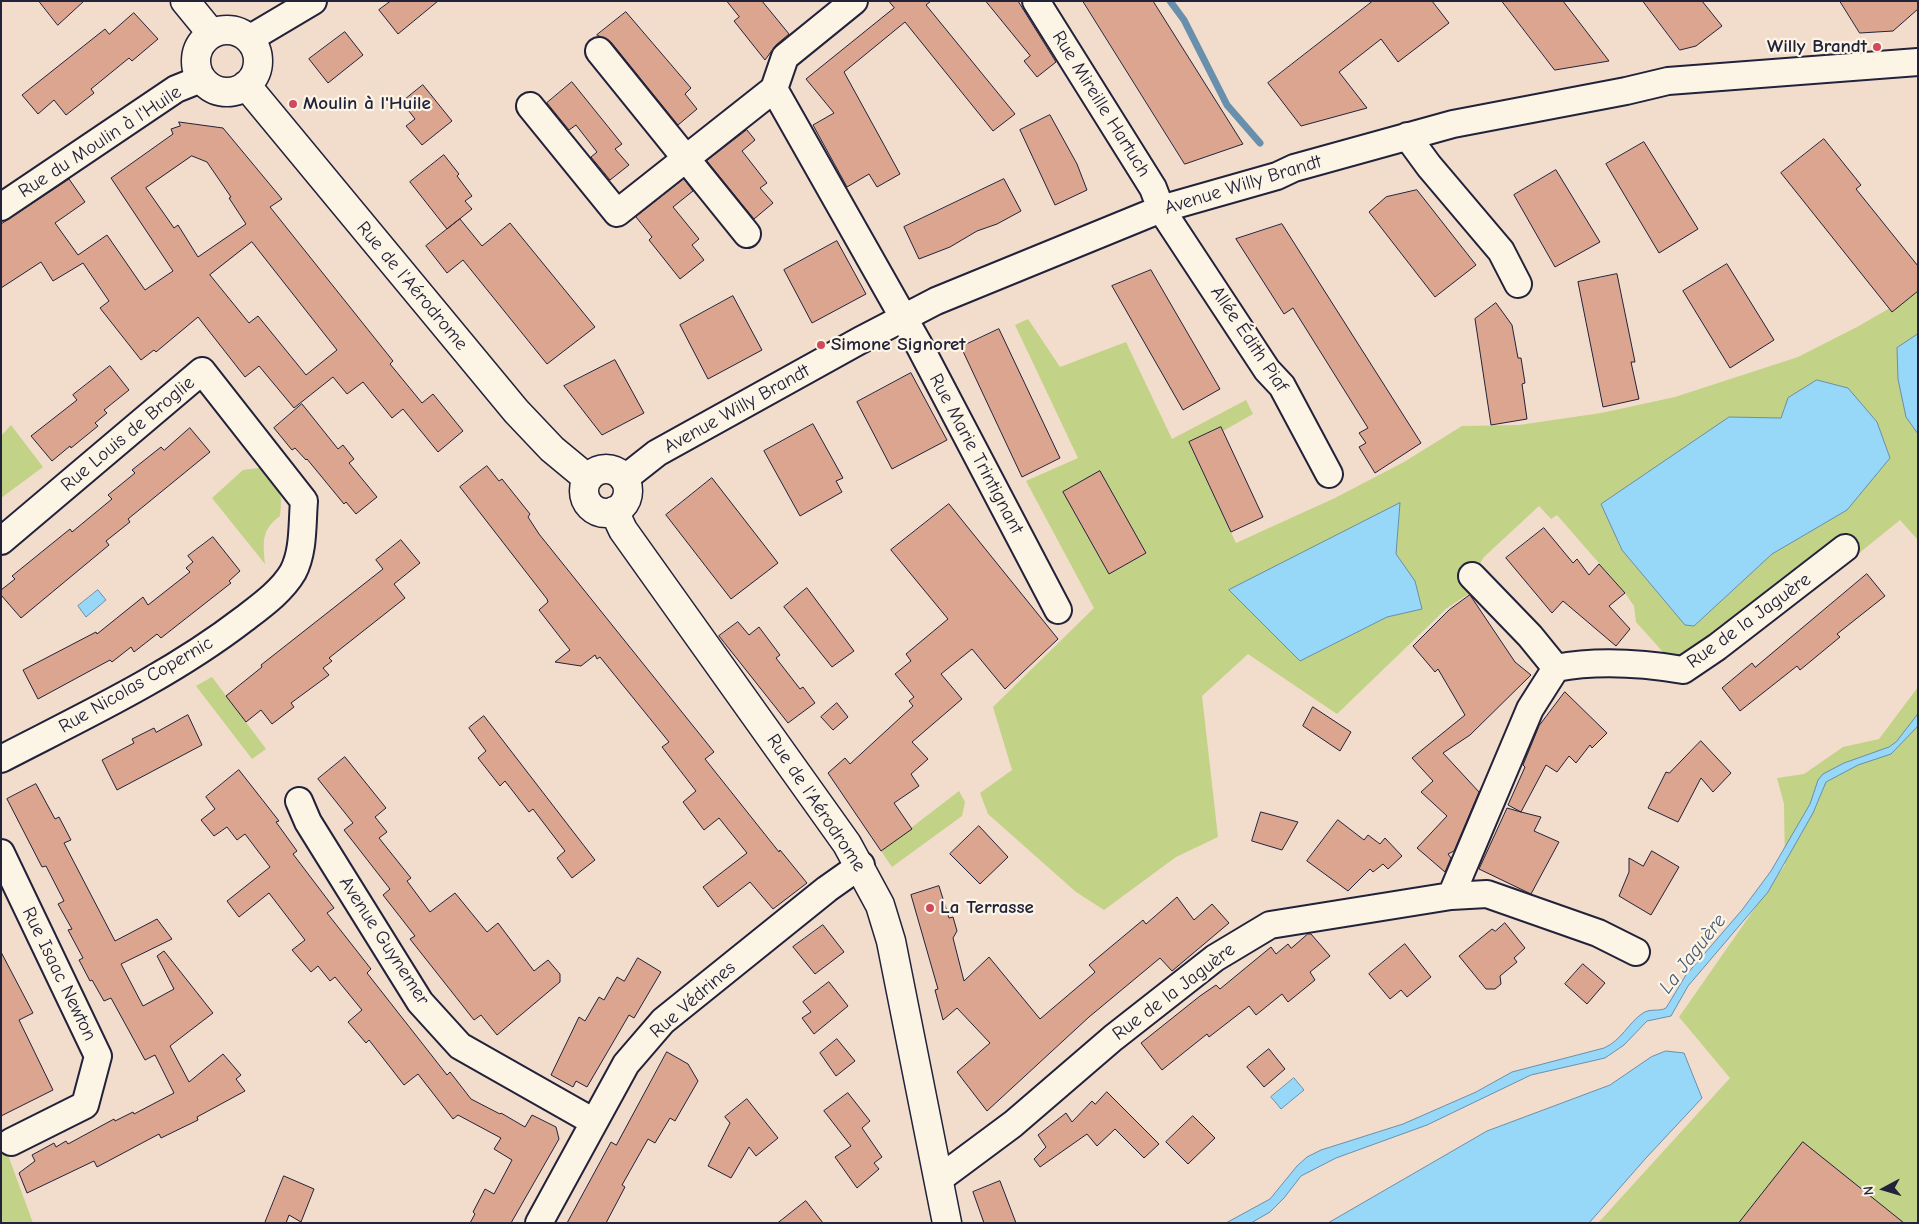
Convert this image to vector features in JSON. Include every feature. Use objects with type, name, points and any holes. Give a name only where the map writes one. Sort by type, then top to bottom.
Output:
[{"type":"street","points":[[185,1],[212,34]]},
{"type":"street","points":[[249,39],[313,1]]},
{"type":"street","points":[[530,106],[617,213],[774,89],[785,57],[854,1]]},
{"type":"street","name":"Rue Mireille Hartuch","points":[[1036,1],[1153,188],[1161,210]]},
{"type":"street","points":[[231,30],[249,39],[255,48],[257,68],[246,86],[228,92],[218,91],[201,79],[197,69],[198,49],[203,40],[212,34],[231,30]]},
{"type":"street","points":[[599,50],[747,234]]},
{"type":"street","name":"Avenue Willy Brandt","points":[[624,479],[658,453],[936,301],[1161,210],[1453,124],[1626,91],[1668,81],[1918,62]]},
{"type":"street","name":"Rue du Moulin à l'Huile","points":[[1,207],[176,89],[201,79]]},
{"type":"street","name":"Rue de l'Aérodrome","points":[[246,86],[516,411],[552,449],[588,478]]},
{"type":"street","name":"Rue Marie Trintignant","points":[[774,89],[919,345],[1058,610]]},
{"type":"street","points":[[1408,136],[1429,166],[1501,252],[1518,284]]},
{"type":"street","name":"Allée Édith Piaf","points":[[1161,210],[1267,370],[1282,386],[1329,474]]},
{"type":"street","name":"Rue Louis de Broglie","points":[[1,540],[202,371],[304,501],[300,554]]},
{"type":"street","points":[[606,469],[613,470],[624,479],[628,491],[624,503],[614,511],[598,512],[591,508],[584,493],[584,485],[593,473],[606,469]]},
{"type":"street","name":"Rue de l'Aérodrome","points":[[614,511],[624,530],[860,865],[880,905],[888,931],[947,1223]]},
{"type":"street","name":"Rue de la Jaguère","points":[[1556,668],[1582,664],[1640,664],[1683,670],[1717,647],[1845,548]]},
{"type":"street","name":"Rue Nicolas Copernic","points":[[1,759],[122,696],[207,647],[254,611],[286,582],[300,554]]},
{"type":"street","points":[[1451,896],[1530,709],[1556,668],[1530,636],[1472,576]]},
{"type":"street","name":"Avenue Guynemer","points":[[298,801],[308,822],[420,1002],[460,1046],[594,1122]]},
{"type":"street","name":"Rue Isaac Newton","points":[[1,853],[98,1056],[85,1104],[11,1142]]},
{"type":"street","name":"Rue Védrines","points":[[539,1223],[626,1064],[663,1022],[860,865]]},
{"type":"street","name":"Rue de la Jaguère","points":[[939,1178],[1013,1124],[1112,1038],[1215,958],[1270,925],[1451,896],[1487,894],[1598,933],[1636,952]]},
{"type":"green space","points":[[1918,292],[1918,540],[1900,520],[1853,558],[1699,651],[1671,661],[1636,622],[1634,606],[1625,593],[1557,515],[1551,519],[1539,506],[1484,557],[1468,582],[1470,593],[1447,608],[1337,714],[1248,654],[1202,696],[1218,837],[1176,857],[1104,910],[1076,892],[988,814],[980,793],[1012,770],[993,707],[1094,608],[1026,481],[1078,458],[1015,325],[1028,319],[1060,367],[1126,342],[1172,439],[1246,400],[1253,414],[1223,431],[1221,427],[1189,442],[1236,543],[1335,498],[1404,462],[1462,426],[1519,425],[1601,413],[1675,397],[1798,357],[1857,327]],"holes":[[[1100,472],[1146,553],[1109,574],[1064,493]]]},
{"type":"green space","points":[[11,425],[43,467],[1,498],[1,436]]},
{"type":"green space","points":[[266,467],[275,479],[281,495],[281,501],[280,516],[269,526],[266,532],[264,543],[265,564],[212,498],[243,470]]},
{"type":"green space","points":[[212,677],[266,749],[252,759],[196,686]]},
{"type":"green space","points":[[1918,687],[1918,1223],[1598,1223],[1730,1078],[1679,1017],[1785,865],[1784,804],[1777,778],[1804,774],[1843,747],[1879,739]]},
{"type":"green space","points":[[959,791],[965,802],[962,816],[892,867],[881,851]]},
{"type":"green space","points":[[1,1136],[33,1223],[1,1223]]},
{"type":"water","points":[[1918,334],[1918,434],[1906,417],[1898,379],[1897,348]]},
{"type":"water","points":[[1817,380],[1848,388],[1877,422],[1890,458],[1847,510],[1772,554],[1694,626],[1685,625],[1622,550],[1601,504],[1729,417],[1781,418],[1788,398]]},
{"type":"water","points":[[1400,503],[1396,554],[1415,581],[1422,609],[1387,617],[1300,661],[1229,590]]},
{"type":"water","points":[[98,590],[106,600],[86,617],[78,606]]},
{"type":"water","points":[[1918,714],[1918,726],[1891,754],[1858,765],[1826,782],[1813,813],[1768,892],[1688,986],[1671,1016],[1647,1021],[1624,1045],[1605,1058],[1531,1075],[1427,1125],[1336,1158],[1301,1176],[1270,1212],[1251,1223],[1226,1223],[1270,1199],[1297,1166],[1307,1157],[1321,1150],[1403,1124],[1476,1092],[1512,1072],[1604,1048],[1616,1041],[1643,1013],[1666,1008],[1686,975],[1742,910],[1771,871],[1810,804],[1818,780],[1823,774],[1844,763],[1889,747],[1896,742]]},
{"type":"water","points":[[1666,1051],[1684,1053],[1702,1098],[1589,1223],[1328,1223],[1487,1131],[1610,1085],[1651,1057]]},
{"type":"water","points":[[1294,1078],[1304,1090],[1281,1109],[1271,1097]]},
{"type":"building","points":[[39,1],[84,1],[58,25]]},
{"type":"building","points":[[391,1],[438,1],[398,34],[379,10]]},
{"type":"building","points":[[727,1],[762,1],[789,34],[776,45],[765,60],[734,21],[739,17]]},
{"type":"building","points":[[889,1],[931,1],[926,5],[1015,114],[993,131],[905,22],[844,72],[900,174],[877,187],[869,174],[847,187],[813,125],[834,113],[806,79],[894,8]]},
{"type":"building","points":[[986,1],[1018,1],[1056,62],[1037,77],[1024,61],[1030,56]]},
{"type":"building","points":[[1083,1],[1153,1],[1243,144],[1185,164]]},
{"type":"building","points":[[1373,1],[1432,1],[1449,23],[1398,62],[1381,39],[1339,72],[1367,108],[1301,126],[1268,83]]},
{"type":"building","points":[[1502,1],[1563,1],[1609,61],[1555,70]]},
{"type":"building","points":[[1643,1],[1702,1],[1722,26],[1696,46],[1680,50]]},
{"type":"building","points":[[1840,1],[1918,1],[1918,9],[1893,31],[1860,33]]},
{"type":"building","points":[[626,12],[691,88],[685,94],[697,109],[678,125],[611,42],[597,35]]},
{"type":"building","points":[[134,13],[158,39],[132,61],[129,58],[91,89],[94,93],[66,115],[54,100],[38,114],[22,95],[105,29],[109,34]]},
{"type":"building","points":[[345,32],[363,55],[328,83],[309,59]]},
{"type":"building","points":[[572,82],[622,144],[615,149],[629,165],[610,180],[591,157],[597,152],[576,125],[569,130],[547,103]]},
{"type":"building","points":[[423,85],[452,121],[422,145],[406,126],[415,119],[402,102]]},
{"type":"building","points":[[1050,115],[1077,164],[1087,190],[1055,205],[1020,130]]},
{"type":"building","points":[[179,122],[223,128],[282,199],[270,207],[393,361],[390,364],[422,403],[433,394],[463,431],[438,452],[403,409],[392,418],[363,382],[347,394],[333,377],[294,408],[259,366],[245,377],[198,317],[156,352],[154,350],[141,360],[100,308],[109,301],[83,263],[53,281],[41,262],[1,288],[1,224],[69,179],[85,202],[55,223],[78,255],[107,235],[145,290],[173,271],[111,178],[173,134],[171,129],[180,126]],"holes":[[[192,156],[207,162],[231,197],[229,198],[246,224],[198,257],[178,225],[174,228],[146,188]],[[252,242],[337,350],[306,375],[258,316],[249,323],[210,275]]]},
{"type":"building","points":[[747,130],[755,140],[742,151],[767,183],[760,188],[773,203],[754,219],[707,161]]},
{"type":"building","points":[[1824,139],[1861,185],[1856,189],[1918,266],[1918,291],[1892,312],[1781,173]]},
{"type":"building","points":[[1644,142],[1698,229],[1659,253],[1606,164]]},
{"type":"building","points":[[444,155],[459,174],[457,176],[472,196],[465,201],[472,209],[447,229],[410,182]]},
{"type":"building","points":[[1556,170],[1600,242],[1555,267],[1514,195]]},
{"type":"building","points":[[684,179],[693,191],[673,207],[699,239],[692,245],[704,260],[680,279],[649,240],[652,237],[636,217]]},
{"type":"building","points":[[1004,179],[1021,211],[997,224],[977,231],[950,247],[919,259],[904,227]]},
{"type":"building","points":[[1417,190],[1476,265],[1435,297],[1369,212],[1386,197]]},
{"type":"building","points":[[460,219],[482,246],[510,223],[595,327],[547,364],[463,260],[447,273],[426,246]]},
{"type":"building","points":[[1282,224],[1421,443],[1375,473],[1359,447],[1366,443],[1359,433],[1368,428],[1293,308],[1284,314],[1236,239]]},
{"type":"building","points":[[837,241],[866,294],[812,323],[784,270]]},
{"type":"building","points":[[1727,264],[1774,340],[1730,368],[1683,291]]},
{"type":"building","points":[[1151,270],[1220,389],[1183,410],[1112,286]]},
{"type":"building","points":[[1617,274],[1635,362],[1631,362],[1639,399],[1603,407],[1578,282]]},
{"type":"building","points":[[733,296],[762,350],[708,379],[680,325]]},
{"type":"building","points":[[1496,303],[1512,325],[1518,358],[1521,358],[1525,383],[1522,384],[1527,419],[1491,425],[1475,319]]},
{"type":"building","points":[[999,329],[1060,458],[1022,477],[961,347]]},
{"type":"building","points":[[615,360],[644,413],[602,435],[564,386]]},
{"type":"building","points":[[110,366],[129,390],[104,410],[107,413],[95,423],[98,426],[52,461],[31,436],[77,400],[73,395]]},
{"type":"building","points":[[911,373],[947,440],[892,469],[857,402]]},
{"type":"building","points":[[302,404],[338,449],[343,445],[354,459],[349,463],[377,497],[356,514],[346,502],[344,504],[307,459],[295,448],[292,450],[274,428]]},
{"type":"building","points":[[813,424],[843,478],[836,481],[842,492],[800,516],[764,451]]},
{"type":"building","points":[[1221,427],[1263,517],[1231,532],[1189,442]]},
{"type":"building","points":[[190,428],[210,452],[128,519],[130,522],[106,541],[109,545],[21,618],[1,595],[1,590],[15,579],[12,576],[70,529],[72,532],[112,499],[108,495],[135,473],[132,470],[161,447],[164,450]]},
{"type":"building","points":[[487,466],[499,481],[502,479],[530,514],[528,517],[539,534],[714,752],[705,759],[779,852],[780,850],[807,883],[773,909],[750,882],[718,907],[703,887],[747,853],[719,818],[704,830],[683,802],[696,791],[662,747],[669,742],[600,657],[597,659],[595,655],[581,666],[555,662],[570,650],[539,610],[548,602],[547,599],[460,487]]},
{"type":"building","points":[[1100,471],[1146,553],[1109,574],[1063,492]]},
{"type":"building","points":[[712,478],[778,563],[731,599],[666,515]]},
{"type":"building","points":[[949,504],[1058,639],[1005,689],[972,649],[941,674],[962,699],[912,742],[928,759],[911,774],[919,786],[894,803],[912,829],[881,851],[828,773],[845,758],[850,764],[913,706],[909,701],[914,697],[895,674],[911,661],[906,654],[948,619],[891,550]]},
{"type":"building","points":[[1544,528],[1573,563],[1577,559],[1589,575],[1599,564],[1625,593],[1609,606],[1630,629],[1616,646],[1563,601],[1552,613],[1506,558]]},
{"type":"building","points":[[213,537],[240,571],[229,581],[231,583],[161,638],[157,634],[134,652],[131,647],[112,662],[110,660],[38,699],[23,670],[96,632],[97,634],[143,597],[148,605],[190,572],[186,568],[193,562],[188,556]]},
{"type":"building","points":[[401,540],[420,563],[394,584],[405,598],[329,658],[332,661],[323,668],[329,675],[291,703],[294,707],[272,724],[261,710],[246,722],[226,696],[262,667],[261,665],[383,569],[376,560]]},
{"type":"building","points":[[1867,574],[1885,596],[1837,634],[1840,637],[1800,670],[1797,666],[1740,711],[1722,688],[1752,663],[1755,667]]},
{"type":"building","points":[[807,588],[854,651],[832,667],[784,607]]},
{"type":"building","points":[[1470,595],[1515,662],[1531,675],[1470,735],[1443,753],[1479,792],[1454,851],[1448,854],[1451,858],[1445,872],[1417,848],[1447,816],[1421,792],[1433,781],[1412,758],[1465,715],[1438,669],[1435,672],[1413,646],[1449,610]]},
{"type":"building","points":[[738,622],[749,635],[759,627],[780,655],[776,658],[800,689],[803,687],[815,703],[788,723],[719,636]]},
{"type":"building","points":[[1565,692],[1607,733],[1592,748],[1590,745],[1576,763],[1569,756],[1557,772],[1546,765],[1521,812],[1508,805],[1525,767],[1523,765],[1539,726]]},
{"type":"building","points":[[837,703],[848,717],[833,730],[821,717]]},
{"type":"building","points":[[1313,707],[1351,732],[1340,751],[1303,726]]},
{"type":"building","points":[[188,715],[202,745],[117,790],[102,760],[134,743],[132,739],[154,728],[156,732]]},
{"type":"building","points":[[484,716],[595,860],[572,878],[557,858],[565,851],[533,809],[529,812],[505,781],[500,786],[478,758],[486,751],[469,728]]},
{"type":"building","points":[[1701,741],[1731,773],[1713,792],[1701,778],[1678,822],[1648,808],[1666,772],[1669,773]]},
{"type":"building","points":[[345,757],[386,808],[375,817],[387,832],[379,838],[411,878],[407,881],[430,912],[455,893],[487,932],[498,923],[534,971],[548,960],[560,974],[560,982],[497,1035],[481,1015],[474,1020],[410,939],[415,936],[383,895],[390,889],[344,830],[353,823],[318,779]]},
{"type":"building","points":[[239,770],[279,821],[276,822],[297,851],[293,854],[334,908],[327,913],[371,969],[367,973],[447,1075],[450,1072],[471,1099],[525,1127],[532,1115],[556,1127],[559,1139],[511,1223],[470,1223],[475,1214],[473,1212],[485,1189],[494,1194],[512,1160],[494,1149],[501,1138],[458,1115],[453,1119],[418,1074],[404,1085],[369,1040],[366,1043],[348,1022],[362,1010],[335,977],[330,981],[318,966],[311,972],[292,950],[305,940],[269,893],[239,917],[227,901],[270,867],[245,834],[237,840],[227,827],[214,836],[201,820],[215,809],[206,797]]},
{"type":"building","points":[[36,784],[55,819],[59,817],[71,840],[64,843],[115,941],[157,919],[172,939],[121,964],[143,1006],[174,989],[157,956],[164,951],[213,1013],[170,1046],[189,1082],[223,1054],[241,1075],[236,1079],[245,1091],[197,1117],[198,1120],[161,1138],[159,1134],[97,1167],[94,1161],[27,1193],[19,1173],[35,1161],[32,1155],[54,1143],[56,1147],[66,1141],[68,1144],[114,1119],[115,1121],[133,1112],[134,1114],[174,1093],[155,1055],[145,1060],[111,998],[104,1001],[92,980],[90,981],[79,960],[83,958],[68,930],[72,929],[58,904],[64,901],[46,866],[42,867],[7,799]]},
{"type":"building","points":[[1507,808],[1541,817],[1534,831],[1559,842],[1531,894],[1479,869]]},
{"type":"building","points":[[1261,812],[1298,822],[1282,850],[1252,841]]},
{"type":"building","points":[[1338,820],[1364,840],[1368,835],[1380,844],[1385,838],[1402,856],[1388,869],[1383,864],[1373,872],[1370,869],[1348,891],[1307,861]]},
{"type":"building","points":[[979,826],[1008,857],[980,884],[950,854]]},
{"type":"building","points":[[1652,851],[1679,867],[1651,915],[1619,896],[1629,872],[1629,858],[1643,866]]},
{"type":"building","points":[[939,886],[949,918],[953,917],[957,931],[953,938],[964,981],[989,957],[1040,1019],[1095,972],[1089,965],[1143,920],[1146,924],[1177,897],[1194,920],[1212,904],[1229,923],[1172,971],[1160,958],[1089,1017],[987,1111],[957,1072],[990,1043],[957,1008],[943,1020],[935,990],[938,989],[911,895]]},
{"type":"building","points":[[1505,923],[1525,948],[1514,958],[1517,962],[1500,976],[1501,984],[1495,989],[1486,989],[1459,956],[1492,929],[1495,931]]},
{"type":"building","points":[[823,925],[844,952],[815,974],[793,947]]},
{"type":"building","points":[[1308,934],[1311,934],[1330,956],[1310,972],[1315,980],[1288,1002],[1282,994],[1256,1015],[1249,1006],[1209,1037],[1207,1034],[1162,1070],[1141,1043],[1216,985],[1220,989],[1271,947],[1276,954],[1288,944],[1291,948]]},
{"type":"building","points":[[1405,944],[1431,977],[1407,997],[1401,990],[1390,999],[1369,974]]},
{"type":"building","points":[[1,952],[33,1013],[19,1020],[53,1090],[1,1116]]},
{"type":"building","points":[[638,958],[661,972],[634,1018],[629,1015],[587,1087],[576,1081],[573,1087],[551,1075],[579,1017],[585,1021],[599,997],[604,1000],[617,977],[624,981]]},
{"type":"building","points":[[1583,964],[1605,983],[1587,1004],[1565,984]]},
{"type":"building","points":[[829,982],[848,1006],[814,1034],[802,1018],[811,1012],[803,1002]]},
{"type":"building","points":[[837,1039],[855,1061],[836,1076],[820,1053]]},
{"type":"building","points":[[1269,1049],[1285,1069],[1264,1087],[1247,1067]]},
{"type":"building","points":[[667,1052],[688,1064],[698,1081],[675,1121],[670,1118],[655,1143],[648,1139],[622,1185],[625,1187],[606,1223],[567,1223],[611,1142],[616,1145]]},
{"type":"building","points":[[1107,1092],[1159,1144],[1144,1158],[1115,1129],[1097,1146],[1087,1134],[1040,1167],[1034,1159],[1046,1147],[1038,1135],[1066,1113],[1072,1122],[1092,1101],[1095,1104]]},
{"type":"building","points":[[848,1093],[870,1121],[862,1128],[882,1157],[874,1163],[879,1169],[857,1188],[835,1157],[851,1146],[824,1111]]},
{"type":"building","points":[[747,1099],[778,1138],[756,1156],[749,1147],[731,1178],[708,1166],[730,1123],[725,1117]]},
{"type":"building","points":[[1193,1116],[1215,1138],[1188,1164],[1166,1142]]},
{"type":"building","points":[[1803,1142],[1904,1223],[1739,1223]]},
{"type":"building","points":[[284,1176],[314,1189],[301,1222],[289,1215],[286,1223],[265,1223]]},
{"type":"building","points":[[1000,1181],[1016,1223],[984,1223],[973,1192]]},
{"type":"building","points":[[806,1201],[823,1223],[778,1223]]},
{"type":"waterway","points":[[1170,1],[1184,20],[1227,105],[1260,143]]},
{"type":"place","name":"Willy Brandt","points":[[1877,47]]},
{"type":"place","name":"Moulin à l'Huile","points":[[293,104]]},
{"type":"place","name":"Simone Signoret","points":[[821,345]]},
{"type":"place","name":"La Terrasse","points":[[930,908]]},
{"type":"water label","name":"La Jaguère","points":[[1693,954]]}]
